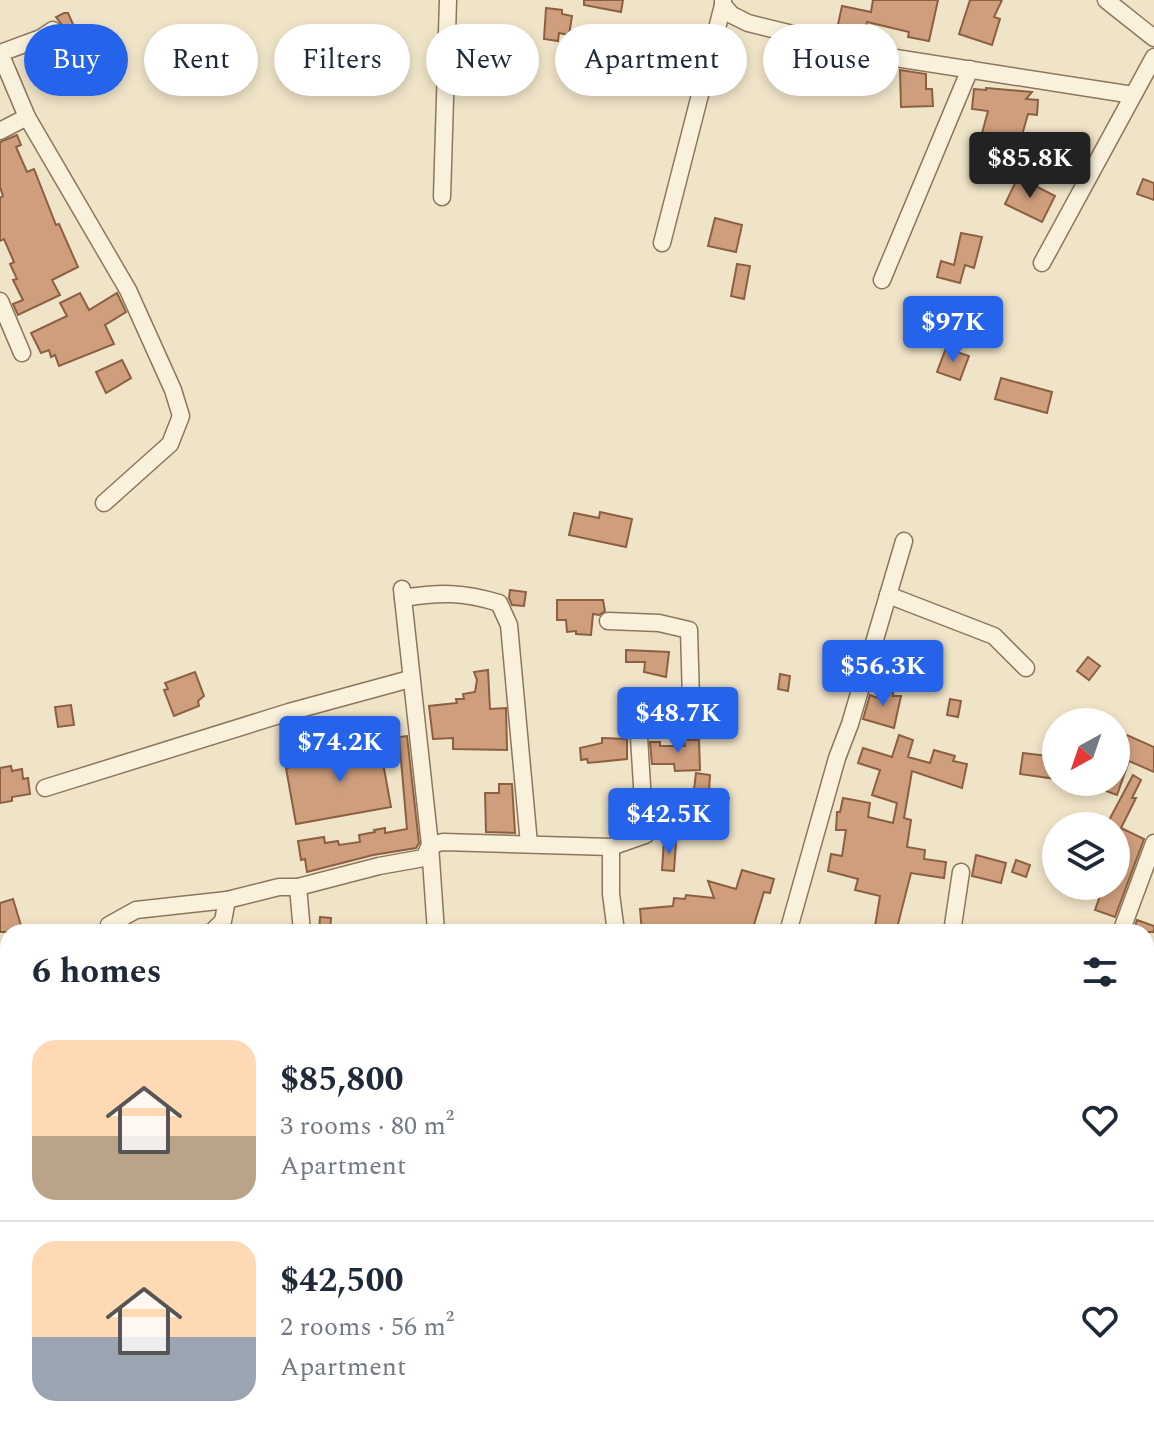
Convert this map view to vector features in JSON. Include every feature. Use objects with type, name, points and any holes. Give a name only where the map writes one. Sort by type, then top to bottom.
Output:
[{"type":"street","points":[[442,197],[448,0]]},
{"type":"street","points":[[1106,0],[1154,38]]},
{"type":"street","points":[[723,3],[732,15],[748,23],[883,56],[1133,95]]},
{"type":"street","points":[[662,243],[723,3]]},
{"type":"street","points":[[24,44],[0,53],[27,117],[128,290],[173,390],[181,416],[170,444],[104,503]]},
{"type":"street","points":[[1042,263],[1154,57]]},
{"type":"street","points":[[882,280],[970,69]]},
{"type":"street","points":[[0,131],[27,117]]},
{"type":"street","points":[[0,301],[22,353]]},
{"type":"street","points":[[790,924],[837,758],[904,541]]},
{"type":"street","points":[[435,924],[430,845],[402,593],[473,595],[499,603],[509,625],[529,844]]},
{"type":"street","points":[[888,595],[994,636],[1026,668]]},
{"type":"street","points":[[430,845],[443,842],[611,847],[645,835],[637,704],[691,700],[689,630],[659,623],[608,621]]},
{"type":"street","points":[[45,788],[289,712],[410,679]]},
{"type":"street","points":[[1124,924],[1154,843]]},
{"type":"street","points":[[111,924],[136,910],[227,900],[424,858],[430,845]]},
{"type":"street","points":[[611,847],[611,894],[615,924]]},
{"type":"street","points":[[953,924],[961,872]]},
{"type":"street","points":[[298,887],[301,924]]},
{"type":"street","points":[[220,924],[227,900]]},
{"type":"building","points":[[584,0],[623,0],[621,12],[584,5]]},
{"type":"building","points":[[873,0],[938,0],[929,41],[908,37],[909,32],[899,30],[899,24],[838,24],[842,6],[871,12]]},
{"type":"building","points":[[970,0],[1002,0],[994,17],[1000,19],[992,45],[959,34]]},
{"type":"building","points":[[546,8],[562,10],[562,14],[572,16],[571,24],[555,24],[555,41],[544,39]]},
{"type":"building","points":[[68,13],[73,24],[61,24],[56,17]]},
{"type":"building","points":[[900,70],[926,74],[926,89],[932,89],[933,106],[901,107]]},
{"type":"building","points":[[974,89],[1032,92],[1026,99],[1038,100],[1037,115],[1028,114],[1018,149],[1001,144],[998,154],[978,148],[988,111],[972,109]]},
{"type":"building","points":[[17,135],[21,145],[16,147],[27,172],[34,169],[56,225],[59,224],[78,267],[52,280],[60,295],[18,315],[13,304],[23,300],[13,280],[17,279],[10,264],[14,262],[4,239],[0,241],[0,198],[3,196],[0,187],[0,142]]},
{"type":"building","points":[[1018,177],[1055,196],[1042,222],[1005,204]]},
{"type":"building","points":[[1143,179],[1154,183],[1154,200],[1137,194]]},
{"type":"building","points":[[715,218],[742,225],[736,252],[708,246]]},
{"type":"building","points":[[961,233],[982,237],[974,268],[965,265],[960,283],[937,277],[941,261],[954,265]]},
{"type":"building","points":[[737,264],[750,266],[744,299],[731,296]]},
{"type":"building","points":[[80,293],[89,310],[117,293],[126,312],[105,325],[114,344],[59,366],[55,355],[51,357],[49,350],[41,353],[31,333],[67,316],[60,303]]},
{"type":"building","points":[[965,299],[987,306],[985,313],[993,316],[988,332],[979,329],[977,334],[956,327]]},
{"type":"building","points":[[946,348],[969,356],[960,380],[937,372]]},
{"type":"building","points":[[122,360],[131,378],[106,393],[96,372]]},
{"type":"building","points":[[1001,378],[1052,392],[1047,413],[995,399]]},
{"type":"building","points":[[600,512],[632,519],[626,547],[569,535],[574,513],[599,518]]},
{"type":"building","points":[[510,590],[526,592],[524,606],[512,605]]},
{"type":"building","points":[[557,600],[603,600],[605,611],[599,615],[593,614],[591,635],[567,632],[566,620],[557,620]]},
{"type":"building","points":[[893,642],[906,645],[900,672],[888,669]]},
{"type":"building","points":[[626,650],[669,652],[666,677],[644,672],[645,662],[626,662]]},
{"type":"building","points":[[1088,657],[1100,666],[1089,680],[1077,671]]},
{"type":"building","points":[[488,670],[490,709],[506,708],[507,750],[453,749],[453,738],[433,739],[429,706],[457,703],[456,699],[464,699],[463,694],[475,692],[477,680],[474,672]]},
{"type":"building","points":[[195,672],[204,696],[198,701],[199,706],[174,716],[164,690],[168,689],[165,683]]},
{"type":"building","points":[[780,674],[790,676],[788,691],[778,689]]},
{"type":"building","points":[[894,681],[893,696],[901,696],[894,728],[863,719],[870,695],[878,698]]},
{"type":"building","points":[[950,699],[961,701],[958,717],[947,715]]},
{"type":"building","points":[[71,705],[74,725],[58,727],[55,707]]},
{"type":"building","points":[[899,735],[913,740],[908,757],[930,763],[934,750],[955,756],[953,761],[967,764],[962,788],[912,771],[904,818],[911,820],[907,847],[925,850],[924,859],[946,862],[944,878],[911,873],[898,924],[875,924],[880,896],[855,890],[858,879],[828,871],[831,854],[842,856],[846,830],[836,830],[837,812],[840,812],[843,798],[870,803],[868,817],[893,823],[897,803],[872,795],[880,770],[858,763],[863,748],[892,757]]},
{"type":"building","points":[[407,736],[419,843],[416,848],[373,855],[307,872],[305,859],[301,860],[298,841],[324,837],[325,843],[338,841],[339,845],[360,842],[359,835],[374,830],[385,828],[385,833],[407,829],[399,737]]},
{"type":"building","points":[[1130,736],[1154,747],[1154,772],[1130,761]]},
{"type":"building","points":[[602,738],[627,739],[627,759],[588,763],[587,759],[581,760],[580,748],[602,743]]},
{"type":"building","points":[[684,740],[699,740],[700,770],[675,771],[674,764],[652,764],[650,742],[660,742],[660,746],[685,746]]},
{"type":"building","points":[[379,741],[391,807],[296,824],[286,768],[318,763],[316,752]]},
{"type":"building","points":[[1023,753],[1042,755],[1042,777],[1020,774]]},
{"type":"building","points":[[11,766],[12,771],[22,769],[23,779],[28,778],[30,794],[0,803],[0,768]]},
{"type":"building","points":[[696,773],[710,775],[709,791],[729,798],[728,802],[720,801],[727,805],[722,819],[716,817],[713,826],[698,820],[705,800],[693,798]]},
{"type":"building","points":[[1133,775],[1141,780],[1129,812],[1113,812],[1122,796],[1130,796]]},
{"type":"building","points":[[499,784],[512,784],[515,833],[486,832],[485,793],[499,793]]},
{"type":"building","points":[[1130,832],[1144,839],[1130,877]]},
{"type":"building","points":[[664,841],[676,842],[674,871],[662,870]]},
{"type":"building","points":[[976,855],[1006,863],[1001,883],[972,876]]},
{"type":"building","points":[[1016,860],[1030,865],[1026,877],[1012,872]]},
{"type":"building","points":[[742,870],[774,879],[770,893],[764,892],[754,924],[641,924],[640,909],[673,906],[674,898],[685,899],[686,895],[714,898],[708,881],[736,889]]},
{"type":"building","points":[[13,899],[21,924],[0,924],[0,903]]},
{"type":"building","points":[[1099,900],[1121,900],[1115,917],[1095,910]]},
{"type":"building","points":[[320,917],[331,918],[331,924],[320,924]]}]
